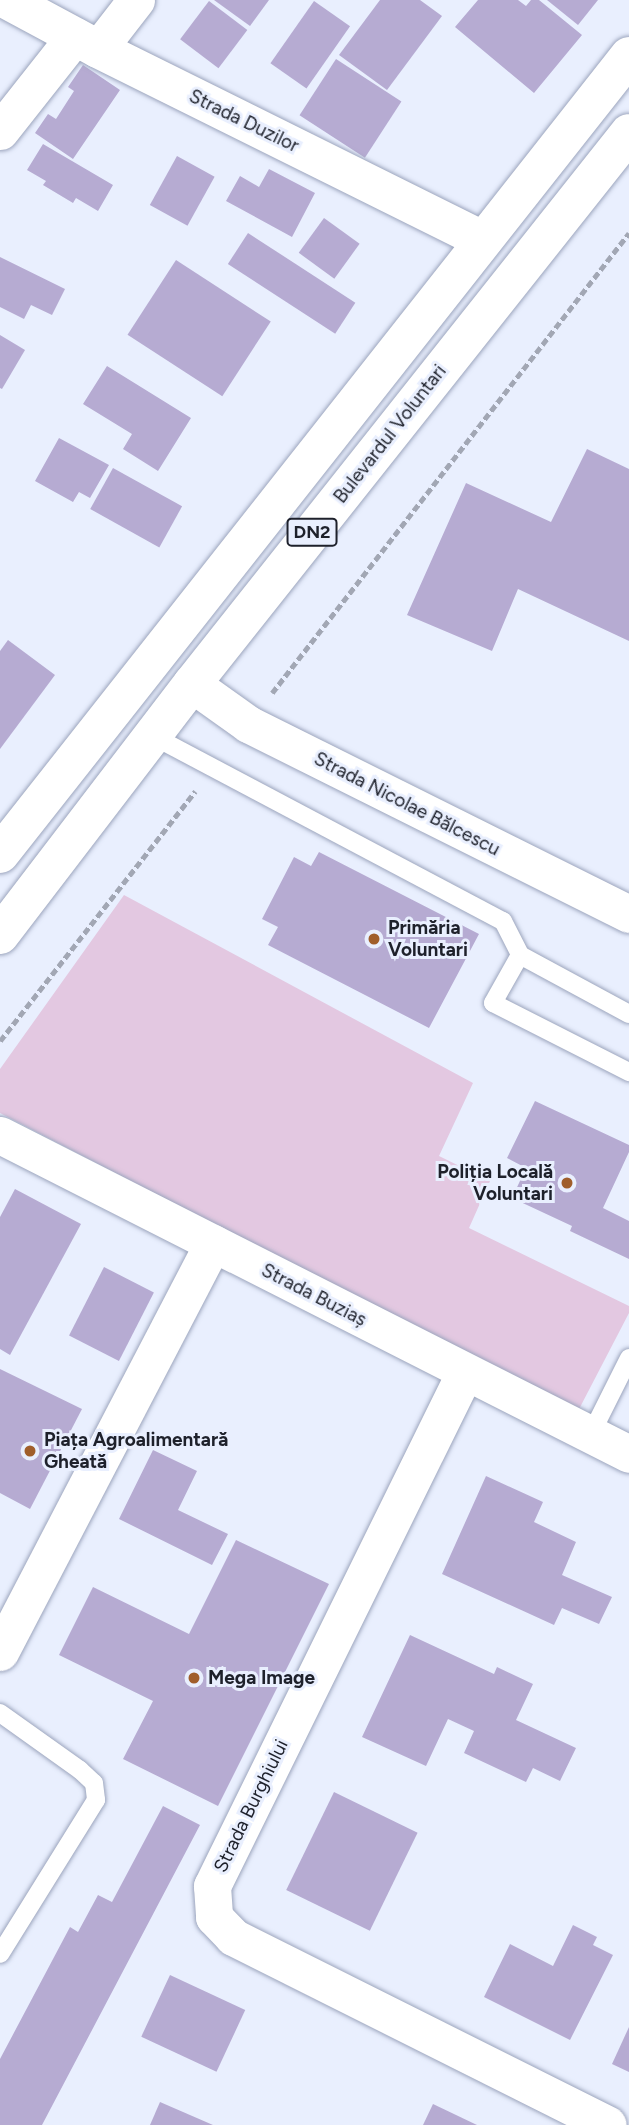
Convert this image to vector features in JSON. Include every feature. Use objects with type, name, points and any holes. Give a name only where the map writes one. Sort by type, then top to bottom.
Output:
[{"type":"main road","name":"Strada Duzilor","points":[[8,0],[87,43],[483,240]]},
{"type":"main road","name":"DN2","points":[[0,854],[629,56]]},
{"type":"main road","name":"Bulevardul Voluntari","points":[[0,935],[191,684],[629,134]]},
{"type":"street","points":[[0,131],[87,43],[136,0]]},
{"type":"street","name":"Strada Nicolae Bălcescu","points":[[191,684],[248,724],[629,914]]},
{"type":"street","name":"Strada Buziaș","points":[[0,1135],[629,1454]]},
{"type":"street","points":[[0,1652],[213,1243]]},
{"type":"street","name":"Strada Burghiului","points":[[465,1372],[212,1886],[214,1917],[233,1937],[608,2125]]},
{"type":"lane","points":[[153,736],[503,921],[520,955],[629,1014]]},
{"type":"lane","points":[[520,955],[494,1003],[629,1072]]},
{"type":"lane","points":[[591,1434],[629,1358]]},
{"type":"lane","points":[[0,1713],[80,1770],[94,1783],[96,1800],[0,1954]]},
{"type":"path","points":[[248,724],[629,233]]},
{"type":"path","points":[[0,1041],[214,767]]},
{"type":"shaded area","points":[[124,895],[473,1083],[439,1156],[490,1181],[469,1228],[629,1306],[629,1313],[577,1413],[0,1113],[0,1069]]},
{"type":"building","points":[[214,0],[269,0],[250,26]]},
{"type":"building","points":[[380,0],[420,0],[442,16],[387,90],[339,55]]},
{"type":"building","points":[[478,0],[518,0],[526,6],[531,0],[539,0],[582,35],[534,93],[455,27]]},
{"type":"building","points":[[547,0],[598,0],[578,25]]},
{"type":"building","points":[[209,1],[247,30],[218,68],[180,39]]},
{"type":"building","points":[[314,1],[350,26],[306,88],[270,63]]},
{"type":"building","points":[[336,59],[401,101],[365,158],[300,115]]},
{"type":"building","points":[[83,65],[120,90],[73,159],[35,133],[48,114],[56,119],[74,91],[68,87]]},
{"type":"building","points":[[43,144],[113,185],[98,211],[76,198],[73,203],[43,185],[46,181],[27,170]]},
{"type":"building","points":[[177,156],[215,177],[187,226],[150,205]]},
{"type":"building","points":[[269,169],[315,193],[292,237],[226,201],[240,176],[259,187]]},
{"type":"building","points":[[324,218],[360,244],[334,279],[299,253]]},
{"type":"building","points":[[248,233],[355,303],[335,334],[228,264]]},
{"type":"building","points":[[0,257],[65,289],[52,315],[31,305],[24,319],[0,307]]},
{"type":"building","points":[[176,260],[271,322],[222,396],[128,335]]},
{"type":"building","points":[[0,335],[25,350],[2,389],[0,388]]},
{"type":"building","points":[[107,366],[191,418],[158,471],[123,449],[132,434],[83,404]]},
{"type":"building","points":[[59,438],[109,465],[90,498],[79,492],[73,502],[35,481]]},
{"type":"building","points":[[587,449],[629,469],[629,641],[518,589],[492,651],[407,615],[466,483],[551,522]]},
{"type":"building","points":[[113,468],[182,506],[159,547],[90,509]]},
{"type":"building","points":[[8,640],[55,675],[0,749],[0,651]]},
{"type":"building","name":"Primăria Voluntari","points":[[319,852],[479,934],[429,1028],[268,945],[278,927],[262,919],[294,857],[311,866]]},
{"type":"building","name":"Poliția Locală Voluntari","points":[[535,1101],[629,1145],[629,1152],[603,1208],[629,1221],[629,1259],[570,1231],[572,1226],[512,1198],[526,1168],[507,1158]]},
{"type":"building","points":[[15,1189],[81,1224],[10,1355],[0,1349],[0,1217]]},
{"type":"building","points":[[104,1267],[154,1292],[119,1361],[69,1336]]},
{"type":"building","name":"Piața Agroalimentară Gheată","points":[[0,1369],[82,1409],[30,1509],[0,1493]]},
{"type":"building","points":[[153,1450],[197,1471],[178,1510],[228,1534],[212,1565],[119,1519]]},
{"type":"building","points":[[486,1476],[543,1502],[534,1522],[576,1542],[562,1575],[612,1597],[599,1624],[562,1608],[554,1625],[442,1574]]},
{"type":"building","name":"Mega Image","points":[[236,1540],[329,1584],[218,1806],[123,1759],[153,1701],[59,1655],[93,1587],[189,1634]]},
{"type":"building","points":[[410,1635],[494,1674],[497,1667],[533,1684],[516,1720],[576,1748],[560,1781],[533,1768],[526,1782],[464,1753],[474,1731],[448,1719],[426,1766],[362,1737]]},
{"type":"building","points":[[334,1792],[418,1833],[370,1931],[286,1890]]},
{"type":"building","points":[[163,1806],[200,1825],[42,2125],[0,2125],[0,2059],[70,1927],[78,1932],[98,1895],[112,1902]]},
{"type":"building","points":[[573,1925],[597,1937],[593,1945],[613,1955],[570,2040],[484,1997],[510,1944],[553,1966]]},
{"type":"building","points":[[170,1975],[245,2010],[216,2072],[141,2037]]},
{"type":"building","points":[[629,2027],[629,2072],[612,2064]]},
{"type":"building","points":[[160,2102],[213,2125],[150,2125]]},
{"type":"building","points":[[433,2104],[477,2125],[423,2125]]},
{"type":"place","name":"Primăria Voluntari","points":[[374,939]]},
{"type":"place","name":"Poliția Locală Voluntari","points":[[567,1183]]},
{"type":"place","name":"Piața Agroalimentară Gheată","points":[[30,1451]]},
{"type":"place","name":"Mega Image","points":[[194,1678]]}]
